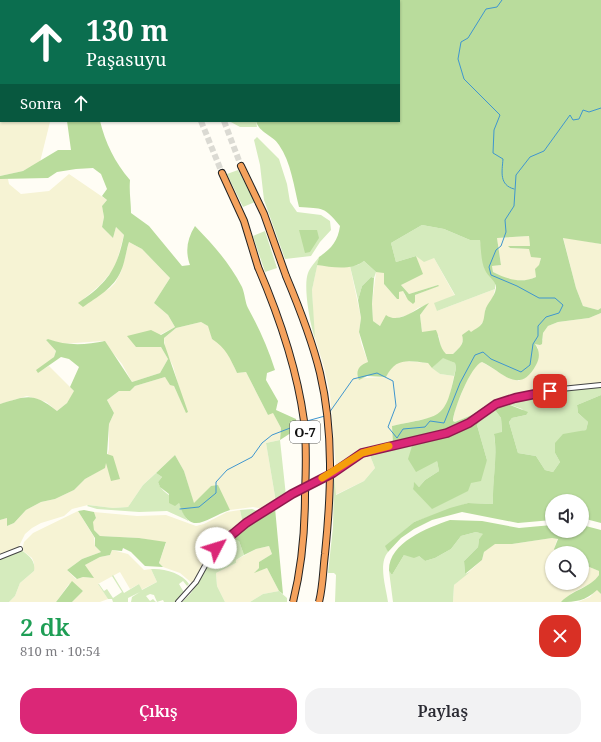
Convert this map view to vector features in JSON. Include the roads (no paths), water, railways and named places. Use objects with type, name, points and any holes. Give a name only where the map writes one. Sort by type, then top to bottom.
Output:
[{"type":"highway","name":"O-7","points":[[241,166],[264,214],[297,303],[320,373],[328,428],[330,495],[328,529],[319,602]]},
{"type":"highway","name":"O-7","points":[[222,173],[244,221],[258,267],[278,317],[293,366],[304,422],[305,517],[300,570],[293,602]]},
{"type":"street","points":[[178,602],[193,586],[216,548],[246,523],[292,494],[333,473],[362,453],[447,433],[469,423],[489,408],[504,401],[561,389],[601,385]]},
{"type":"street","points":[[0,557],[20,549]]},
{"type":"waterway","points":[[502,0],[497,7],[486,9],[468,38],[461,42],[458,59],[464,79],[500,115],[494,130],[493,153],[503,159],[502,177],[506,184],[514,189]]},
{"type":"waterway","points":[[329,413],[353,379],[377,373],[393,381],[396,406],[388,427],[397,438],[403,429],[425,427],[430,421],[444,423],[460,383],[475,355],[483,352],[491,359],[521,372],[530,365],[533,344],[538,336],[538,326],[546,317],[559,313],[563,305],[555,298],[539,298],[517,286],[491,275],[489,267],[496,250],[501,246],[506,232],[505,220],[514,206],[516,175],[530,157],[544,151],[570,115],[573,120],[579,119],[583,110],[589,112],[601,108]]},
{"type":"waterway","points":[[307,421],[325,416]]},
{"type":"waterway","points":[[180,509],[199,507],[216,493],[216,482],[227,470],[252,457],[262,443],[272,435],[298,425]]},
{"type":"tunnel","points":[[201,122],[222,173]]},
{"type":"tunnel","points":[[224,122],[241,166]]}]
